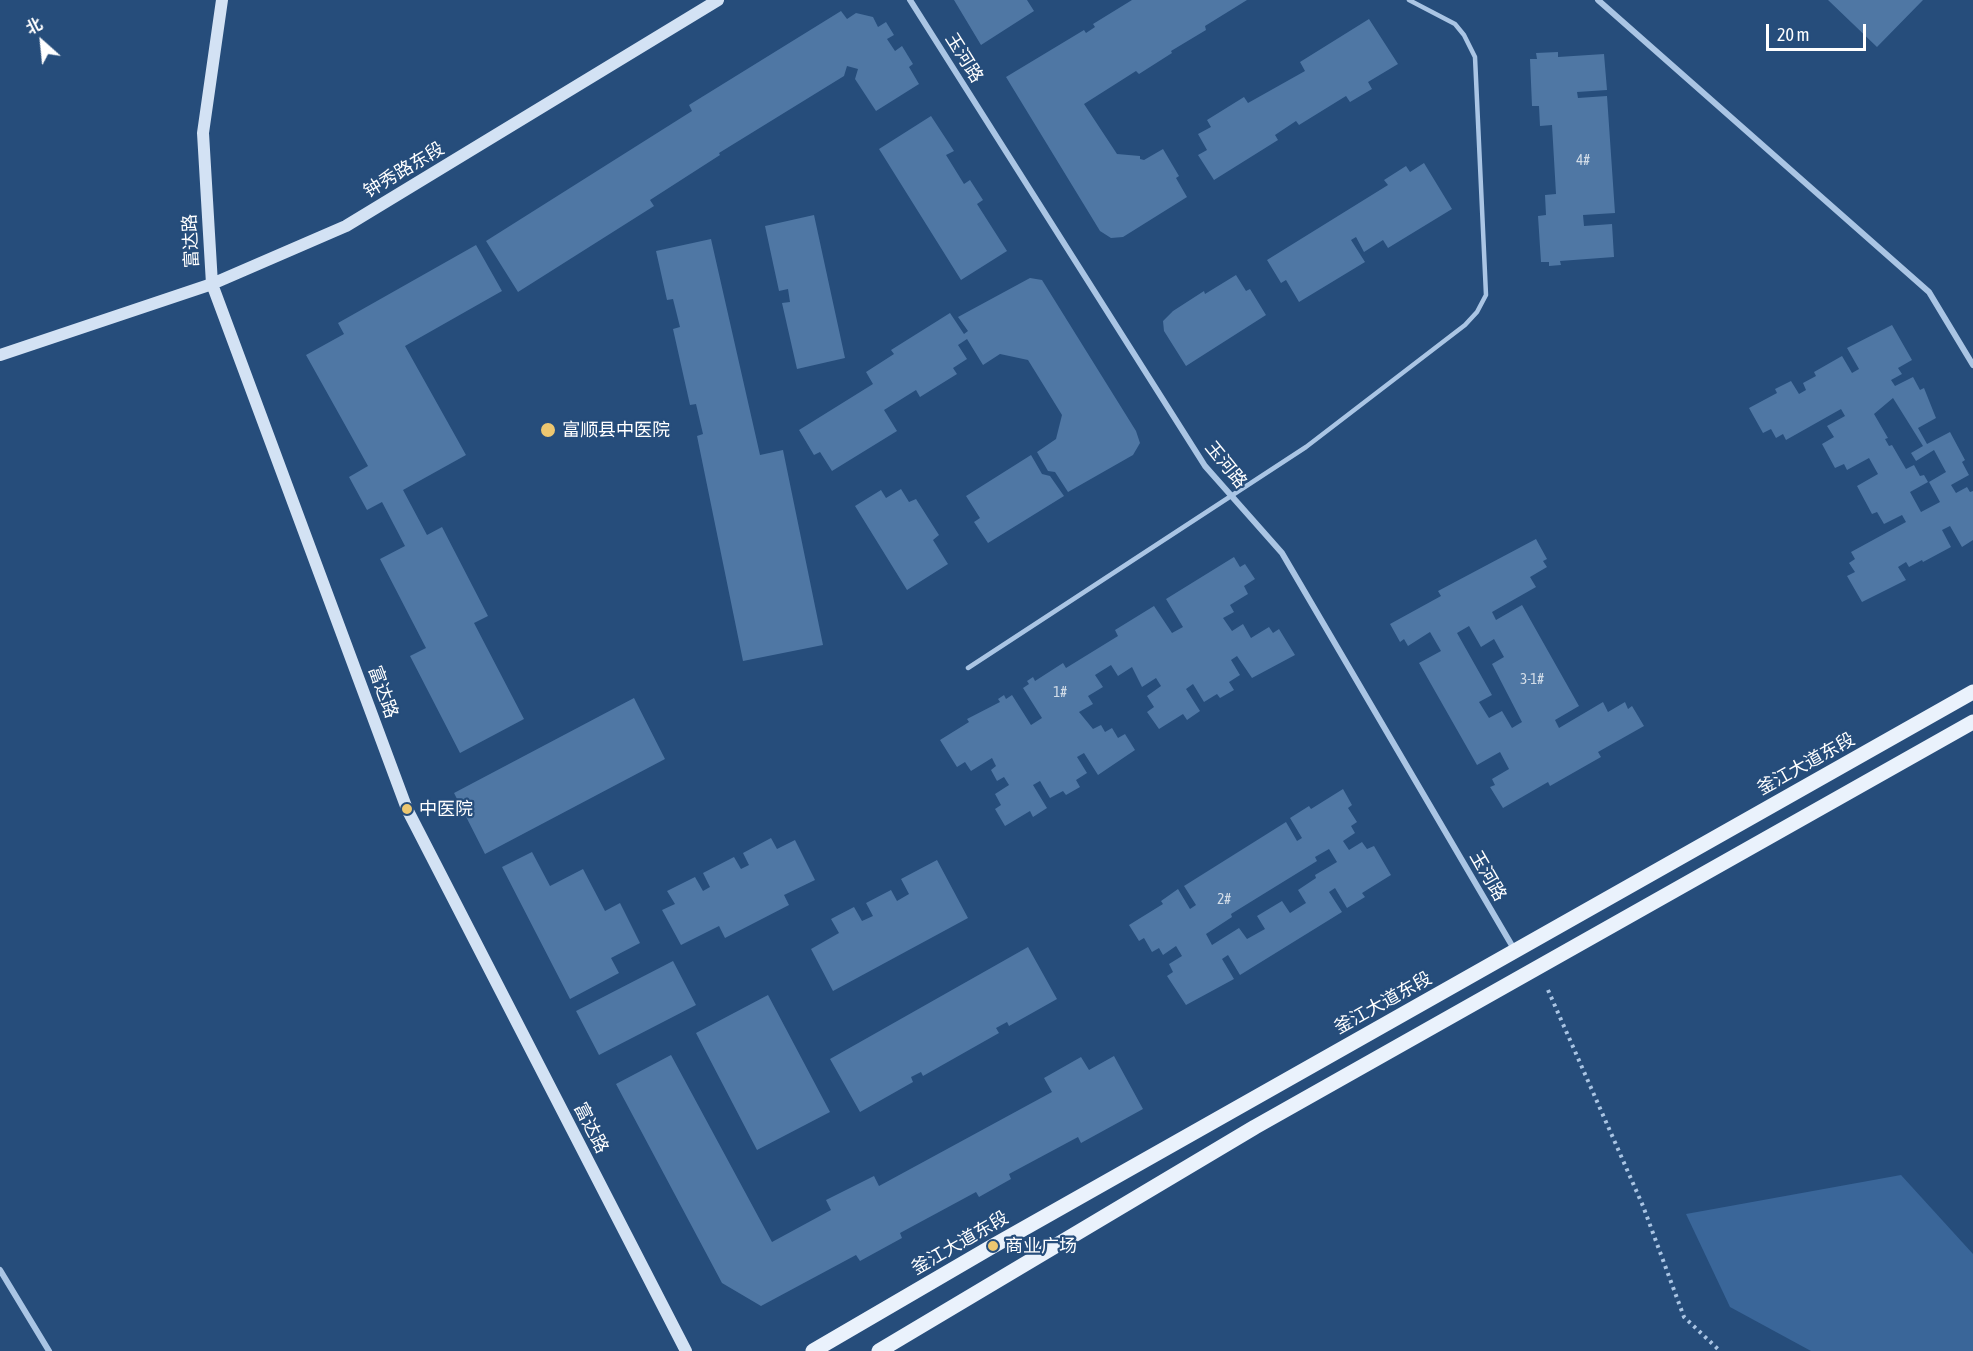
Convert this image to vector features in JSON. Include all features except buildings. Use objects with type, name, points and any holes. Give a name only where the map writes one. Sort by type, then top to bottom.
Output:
[{"type":"main road","name":"富达路","points":[[222,0],[203,133],[212,284],[407,809],[686,1351]]},
{"type":"main road","name":"钟秀路东段","points":[[0,355],[212,284],[346,226],[718,0]]},
{"type":"main road","name":"釜江大道东段","points":[[813,1351],[993,1246],[1973,692]]},
{"type":"main road","points":[[879,1351],[1256,1127],[1973,722]]},
{"type":"street","name":"玉河路","points":[[910,0],[1204,466],[1282,553],[1515,951]]},
{"type":"street","points":[[1598,0],[1929,292],[1973,365]]},
{"type":"street","points":[[0,1270],[49,1351]]},
{"type":"lane","points":[[968,668],[1306,447],[1465,325],[1478,312],[1486,295],[1475,57],[1464,35],[1455,24],[1409,0]]},
{"type":"path","points":[[1538,967],[1643,1206],[1684,1317],[1720,1351]]},
{"type":"shaded area","points":[[1901,1175],[1973,1254],[1973,1351],[1811,1351],[1730,1307],[1686,1214]]},
{"type":"place","name":"富顺县中医院","points":[[548,430]]},
{"type":"place","name":"中医院","points":[[407,809]]},
{"type":"place","name":"商业广场","points":[[993,1246]]}]
